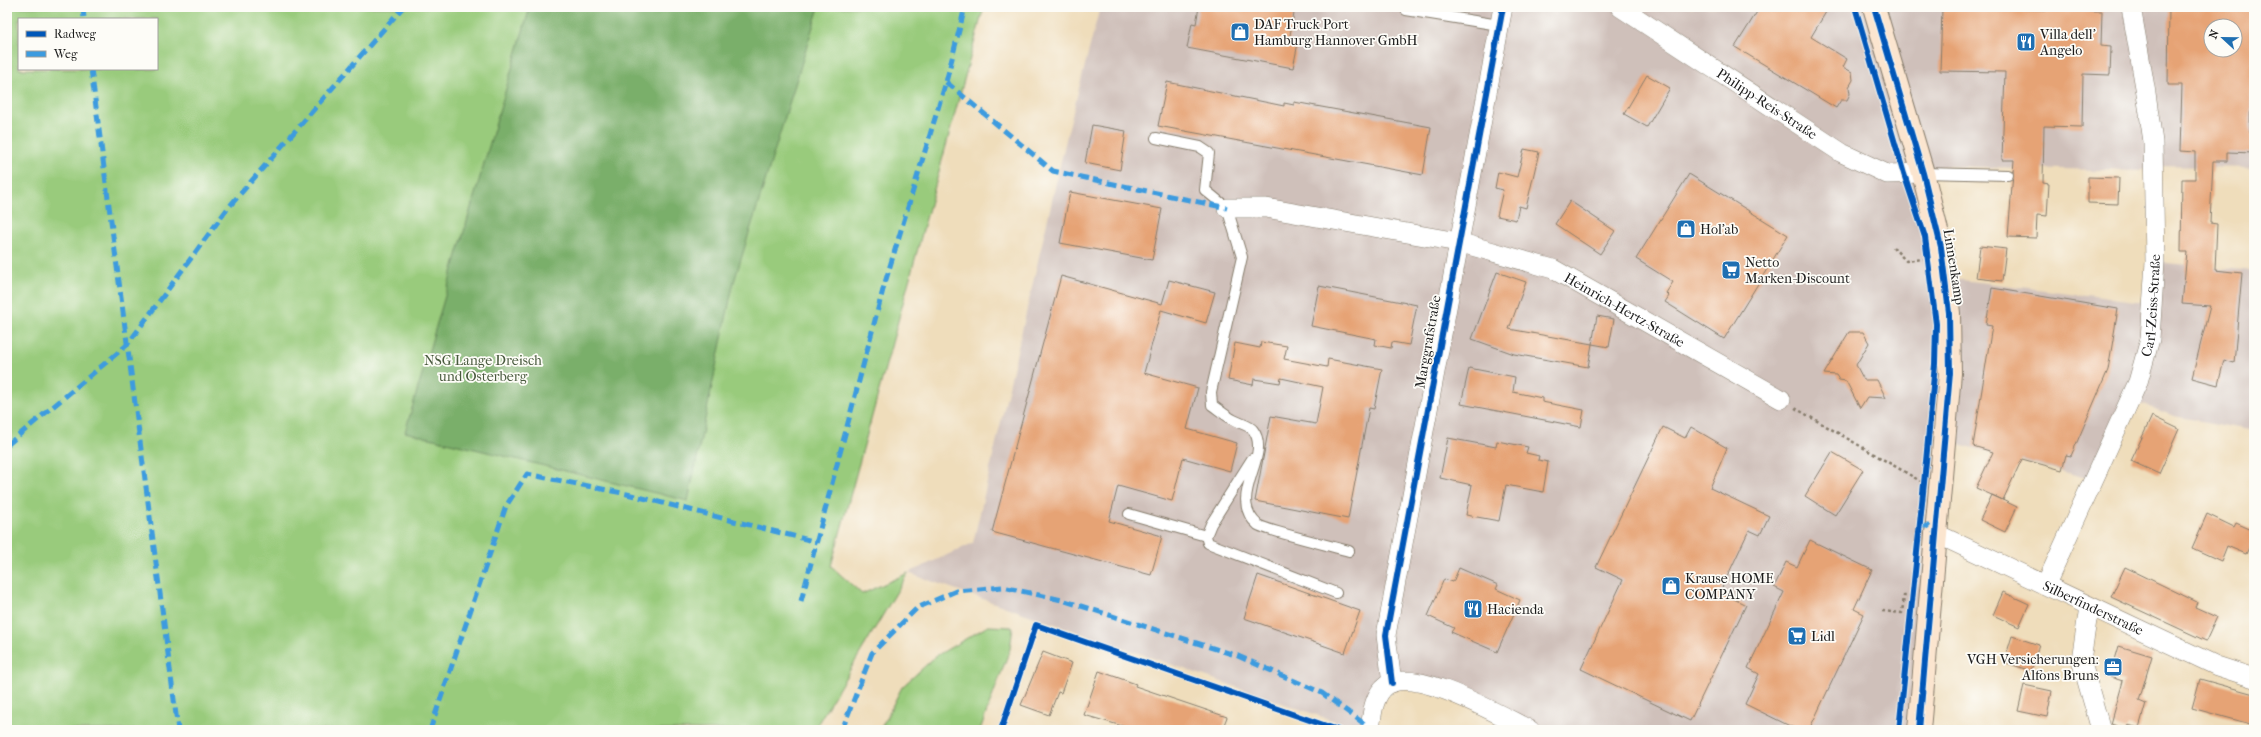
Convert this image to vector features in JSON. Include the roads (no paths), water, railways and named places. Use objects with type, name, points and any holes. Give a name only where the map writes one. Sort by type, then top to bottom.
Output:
[{"type":"main road","name":"Linnenkamp","points":[[1874,7],[1923,173],[1941,247],[1949,314],[1950,373],[1935,533],[1920,730]]},
{"type":"street","name":"Marggrafstraße","points":[[1392,683],[1386,635],[1503,7]]},
{"type":"street","name":"Philipp-Reis-Straße","points":[[1620,7],[1842,153],[1887,174],[1923,173]]},
{"type":"street","name":"Carl-Zeiss-Straße","points":[[2046,584],[2135,388],[2150,339],[2155,262],[2153,142],[2131,7]]},
{"type":"street","points":[[1227,208],[1266,208],[1458,242]]},
{"type":"street","name":"Heinrich-Hertz-Straße","points":[[1458,242],[1553,269],[1780,399]]},
{"type":"street","name":"Silberfinderstraße","points":[[1935,533],[2046,584],[2090,607],[2217,666],[2254,678]]},
{"type":"street","points":[[2090,607],[2081,660],[2101,730]]},
{"type":"street","points":[[1370,730],[1377,698],[1384,688],[1392,683],[1409,680],[1435,686],[1530,730]]},
{"type":"lane","points":[[1406,10],[1499,25]]},
{"type":"lane","points":[[1156,138],[1206,151],[1210,158],[1205,190],[1227,208],[1242,257],[1211,392],[1212,405],[1233,420],[1253,429],[1258,439],[1258,451],[1245,495],[1249,512],[1259,525],[1349,551]]},
{"type":"lane","points":[[1923,173],[2008,175]]},
{"type":"lane","points":[[1258,451],[1222,505],[1206,536],[1208,544],[1215,548],[1336,593]]},
{"type":"lane","points":[[1129,514],[1206,536]]},
{"type":"place","name":"DAF Truck Port Hamburg Hannover GmbH","points":[[1240,32]]},
{"type":"place","name":"Villa dell’ Angelo","points":[[2026,42]]},
{"type":"place","name":"Hol'ab","points":[[1686,229]]},
{"type":"place","name":"Netto Marken-Discount","points":[[1731,270]]},
{"type":"place","name":"Krause HOME COMPANY","points":[[1671,586]]},
{"type":"place","name":"Hacienda","points":[[1473,609]]},
{"type":"place","name":"Lidl","points":[[1797,636]]},
{"type":"place","name":"VGH Versicherungen: Alfons Bruns","points":[[2113,667]]},
{"type":"park label","name":"NSG Lange Dreisch und Osterberg","points":[[483,368]]}]
